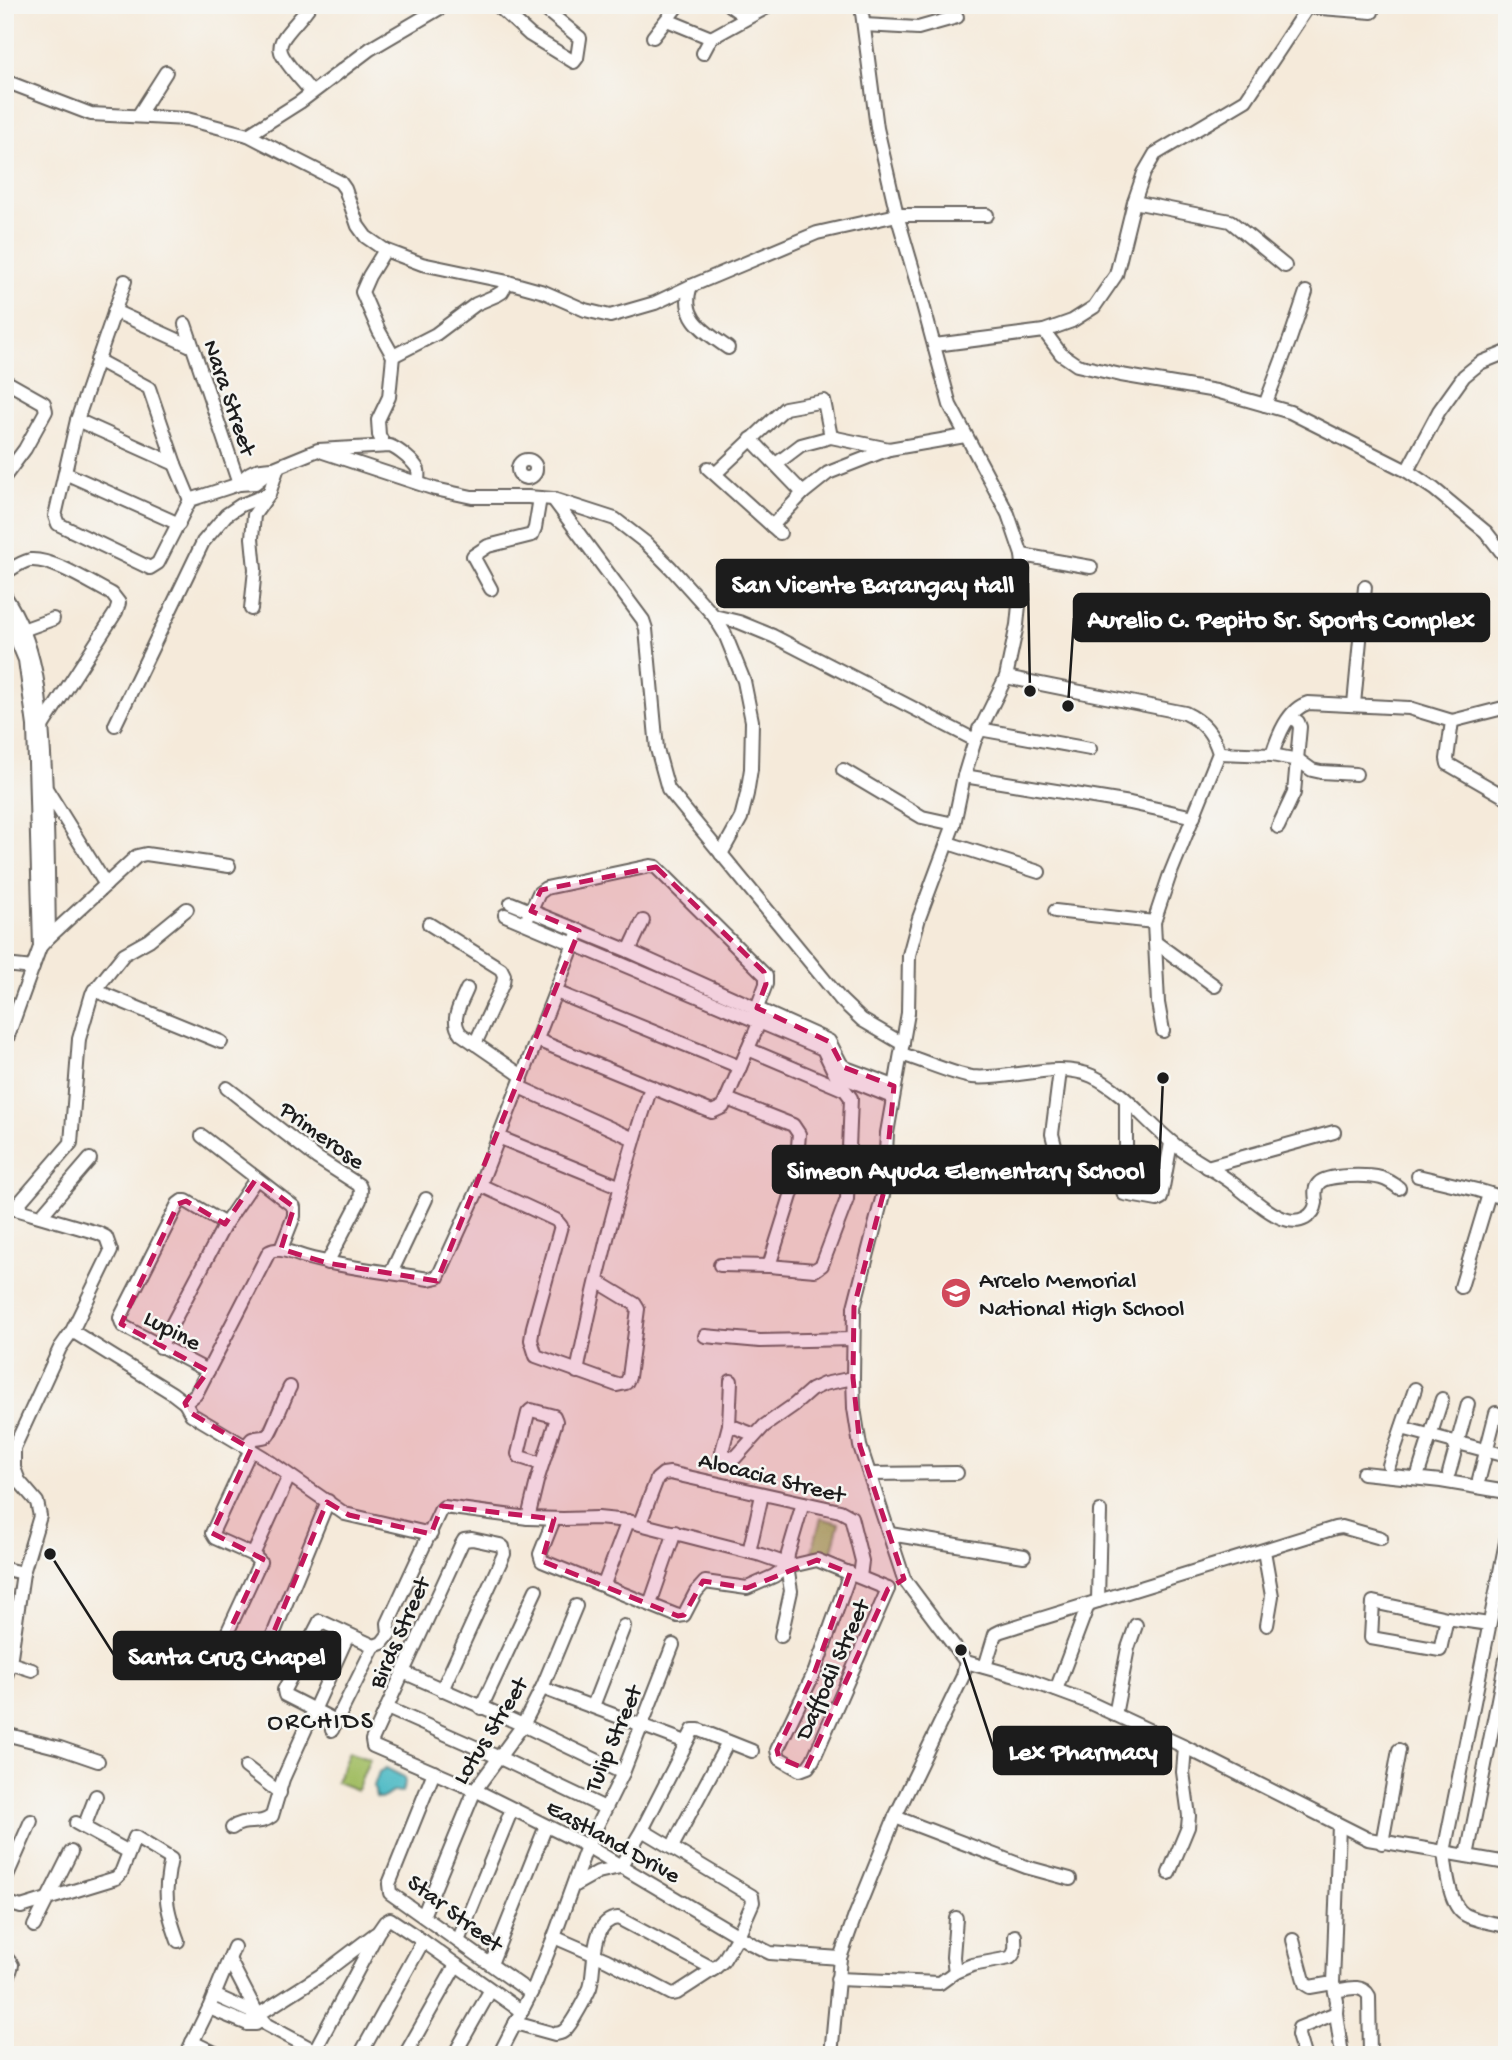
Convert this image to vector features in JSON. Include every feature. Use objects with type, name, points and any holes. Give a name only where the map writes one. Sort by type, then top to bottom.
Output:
[{"type":"street","points":[[310,5],[286,35],[280,51],[311,92]]},
{"type":"street","points":[[248,135],[300,102],[370,49],[445,5]]},
{"type":"street","points":[[498,5],[530,35],[575,62],[579,36],[540,5]]},
{"type":"street","points":[[653,37],[678,5]]},
{"type":"street","points":[[729,5],[746,17]]},
{"type":"street","points":[[703,53],[711,38],[771,5]]},
{"type":"street","points":[[861,5],[877,128],[897,215],[950,405],[1008,514],[1023,565],[1017,625],[1006,677],[977,734],[948,844],[919,918],[909,955],[908,1013],[887,1133],[884,1191],[856,1298],[853,1378],[860,1446],[904,1578],[966,1662],[1056,1690],[1115,1714],[1367,1839],[1506,1860]]},
{"type":"street","points":[[934,345],[1044,331],[1072,321],[1094,307],[1116,275],[1134,202],[1144,173],[1155,154],[1246,100],[1309,6],[1372,12]]},
{"type":"street","points":[[864,25],[918,28],[957,17]]},
{"type":"street","points":[[667,20],[711,38]]},
{"type":"street","points":[[138,116],[166,72]]},
{"type":"street","points":[[5,80],[91,114],[187,119],[248,135],[340,181],[358,226],[366,237],[385,250],[422,264],[544,292],[585,310],[610,316],[655,303],[691,285],[817,233],[897,215],[987,215]]},
{"type":"street","points":[[1134,202],[1230,221],[1285,265]]},
{"type":"street","points":[[384,445],[379,435],[378,420],[389,397],[393,356],[362,292],[385,250]]},
{"type":"street","points":[[125,281],[77,420],[55,516],[56,522],[150,568],[158,563],[190,500],[239,484],[255,483],[276,468],[317,450],[384,445],[401,451],[415,465],[418,469],[418,483]]},
{"type":"street","points":[[393,356],[436,334],[476,304],[498,295],[508,282]]},
{"type":"street","points":[[691,285],[687,295],[693,319],[728,348]]},
{"type":"street","points":[[1265,404],[1306,292]]},
{"type":"street","points":[[114,311],[191,346]]},
{"type":"street","name":"Nara Street","points":[[185,324],[239,484]]},
{"type":"street","points":[[1044,331],[1061,354],[1077,365],[1216,391],[1290,412],[1407,471],[1486,531],[1507,559]]},
{"type":"street","points":[[1407,471],[1439,411],[1464,376],[1480,363],[1507,352]]},
{"type":"street","points":[[97,360],[149,388],[190,500]]},
{"type":"street","points":[[5,381],[44,403],[46,411],[25,449],[5,476]]},
{"type":"street","points":[[831,437],[825,403],[822,401],[785,408],[712,471],[776,530],[803,493],[825,475],[889,449],[965,436]]},
{"type":"street","points":[[77,420],[175,464]]},
{"type":"street","points":[[776,464],[801,445],[831,437],[889,449]]},
{"type":"street","points":[[751,439],[803,493]]},
{"type":"street","points":[[317,450],[418,483],[472,497],[540,498],[615,519],[646,543],[714,615],[725,634],[744,681],[752,722],[751,769],[741,818],[721,854]]},
{"type":"street","points":[[251,609],[256,569],[252,538],[254,515],[269,494],[276,468]]},
{"type":"street","points":[[65,473],[178,524]]},
{"type":"street","points":[[527,479],[643,620],[657,749],[668,789],[841,1000],[862,1020],[902,1049],[970,1076],[988,1077],[1037,1071],[1086,1073],[1126,1101],[1171,1143],[1281,1218],[1292,1221],[1308,1217],[1316,1203],[1317,1184],[1323,1180],[1369,1176],[1382,1178],[1399,1188]]},
{"type":"street","points":[[116,725],[203,542],[226,515],[241,505],[269,494]]},
{"type":"street","points":[[491,589],[472,556],[488,546],[533,535],[540,498]]},
{"type":"street","points":[[1022,555],[1091,566]]},
{"type":"street","points":[[5,573],[21,563],[33,560],[54,564],[113,594],[119,603],[116,612],[38,725]]},
{"type":"street","points":[[1353,704],[1365,587]]},
{"type":"street","points":[[5,596],[20,632],[38,725],[49,937]]},
{"type":"street","points":[[5,612],[20,632]]},
{"type":"street","points":[[714,615],[773,636],[977,734],[1090,749]]},
{"type":"street","points":[[20,632],[53,619]]},
{"type":"street","points":[[1006,677],[1185,713],[1198,719],[1215,740],[1219,753],[1169,877],[1154,922],[1158,1003],[1163,1031]]},
{"type":"street","points":[[1272,755],[1278,738],[1296,709],[1308,703],[1409,708],[1452,721],[1507,707]]},
{"type":"street","points":[[1278,827],[1294,793],[1300,727],[1291,717]]},
{"type":"street","points":[[1452,721],[1448,764],[1507,798]]},
{"type":"street","points":[[1219,753],[1272,755],[1297,760],[1321,772],[1356,774]]},
{"type":"street","points":[[842,770],[922,817],[954,824]]},
{"type":"street","points":[[964,776],[1130,803],[1194,817]]},
{"type":"street","points":[[41,788],[106,885]]},
{"type":"street","points":[[5,1044],[40,947],[41,788]]},
{"type":"street","points":[[948,844],[1039,872]]},
{"type":"street","points":[[40,947],[136,856],[146,854],[229,866]]},
{"type":"street","points":[[526,924],[539,893],[546,888],[650,866],[656,867],[766,976],[759,1015],[748,1049],[723,1107],[712,1112],[537,1040]]},
{"type":"street","points":[[5,1679],[10,1663],[23,1573],[40,1513],[37,1503],[19,1481],[9,1448],[60,1348],[72,1331],[111,1251],[106,1237],[98,1233],[9,1207],[71,1143],[79,1039],[88,1000],[124,954],[149,940],[187,909]]},
{"type":"street","points":[[759,1015],[526,924],[508,909],[530,911],[629,951],[759,1015],[825,1050],[832,1072],[839,1077],[893,1092]]},
{"type":"street","points":[[1055,911],[1154,922]]},
{"type":"street","points":[[629,951],[643,921]]},
{"type":"street","points":[[429,924],[503,972],[503,983],[475,1044]]},
{"type":"street","points":[[185,1404],[196,1394],[272,1250],[327,1263],[429,1279],[438,1277],[480,1185],[579,931]]},
{"type":"street","points":[[1155,943],[1215,986]]},
{"type":"street","points":[[5,965],[33,968]]},
{"type":"street","points":[[467,989],[455,1017],[455,1024],[461,1034],[520,1082],[634,1139]]},
{"type":"street","points":[[94,990],[221,1042]]},
{"type":"street","points":[[556,992],[740,1067]]},
{"type":"street","points":[[720,1265],[815,1270],[822,1265],[847,1199],[850,1098],[845,1090],[748,1049]]},
{"type":"street","points":[[1055,1146],[1052,1134],[1060,1071]]},
{"type":"street","points":[[577,1372],[590,1308],[621,1187],[651,1087]]},
{"type":"street","name":"Primerose","points":[[227,1088],[317,1158],[359,1185],[360,1200],[327,1263]]},
{"type":"street","points":[[727,1099],[793,1125],[798,1130],[795,1183],[769,1266]]},
{"type":"street","points":[[1126,1101],[1126,1153],[1122,1189],[1124,1194],[1157,1200],[1161,1198],[1171,1143]]},
{"type":"street","points":[[1207,1167],[1334,1132]]},
{"type":"street","points":[[202,1136],[294,1207],[294,1216],[281,1250]]},
{"type":"street","points":[[498,1137],[621,1187]]},
{"type":"street","points":[[41,1216],[90,1160]]},
{"type":"street","points":[[1418,1176],[1507,1199]]},
{"type":"street","points":[[160,1347],[225,1224],[256,1179]]},
{"type":"street","points":[[480,1185],[556,1220],[561,1226],[533,1327],[531,1340],[536,1356],[617,1385],[626,1384],[638,1309],[635,1304],[597,1281]]},
{"type":"street","points":[[1461,1287],[1489,1194]]},
{"type":"street","points":[[391,1273],[426,1199]]},
{"type":"street","name":"Lupine","points":[[208,1371],[123,1326],[120,1318],[178,1203],[186,1201],[225,1224]]},
{"type":"street","points":[[72,1331],[172,1392],[191,1414],[249,1448],[349,1515],[430,1535]]},
{"type":"street","points":[[705,1336],[760,1341],[853,1339]]},
{"type":"street","points":[[731,1381],[729,1425],[722,1455],[734,1458],[755,1435],[811,1390],[824,1384],[853,1378]]},
{"type":"street","points":[[290,1387],[271,1433],[252,1439],[212,1533],[215,1538],[253,1555],[259,1559],[260,1564],[228,1634],[230,1639],[261,1655],[266,1651],[328,1502]]},
{"type":"street","points":[[1389,1465],[1415,1389]]},
{"type":"street","points":[[1419,1471],[1443,1399]]},
{"type":"street","points":[[1449,1473],[1468,1404]]},
{"type":"street","points":[[1479,1479],[1496,1413]]},
{"type":"street","points":[[729,1425],[755,1435]]},
{"type":"street","points":[[1402,1428],[1507,1456]]},
{"type":"street","points":[[528,1518],[542,1464]]},
{"type":"street","name":"Alocacia Street","points":[[634,1522],[657,1479],[670,1473],[840,1511],[849,1514],[862,1561],[855,1575]]},
{"type":"street","points":[[869,1474],[957,1473]]},
{"type":"street","points":[[1363,1473],[1441,1481],[1507,1492]]},
{"type":"street","points":[[253,1555],[289,1476]]},
{"type":"street","points":[[749,1552],[762,1495]]},
{"type":"street","points":[[781,1636],[791,1591],[788,1554],[803,1503]]},
{"type":"street","points":[[374,1646],[334,1725],[285,1695],[284,1690],[320,1621],[374,1646],[383,1643],[390,1630],[388,1623],[440,1511],[446,1507],[528,1518],[598,1518],[634,1522],[777,1560],[787,1567]]},
{"type":"street","points":[[1056,1690],[1093,1603],[1100,1511]]},
{"type":"street","points":[[554,1519],[540,1558],[683,1617],[696,1591],[705,1582],[747,1588],[787,1567],[817,1560],[888,1589],[904,1578]]},
{"type":"street","points":[[604,1584],[634,1522]]},
{"type":"street","points":[[985,1667],[997,1632],[1342,1527],[1381,1538]]},
{"type":"street","points":[[650,1604],[675,1532]]},
{"type":"street","points":[[890,1534],[1024,1556]]},
{"type":"street","points":[[1507,1537],[1444,1852],[1456,1908],[1465,1915],[1507,1926]]},
{"type":"street","name":"Birds Street","points":[[371,1742],[464,1540],[500,1545],[504,1554],[442,1690]]},
{"type":"street","points":[[1264,1551],[1272,1596],[1268,1625]]},
{"type":"street","points":[[5,1569],[23,1573]]},
{"type":"street","name":"Daffodil Street","points":[[855,1575],[815,1671],[777,1751],[779,1758],[800,1770],[810,1765],[888,1589]]},
{"type":"street","points":[[481,1707],[536,1590]]},
{"type":"street","points":[[1447,1618],[1440,1650],[1371,1638],[1373,1602],[1489,1624]]},
{"type":"street","name":"Lotus Street","points":[[423,1916],[475,1790],[523,1725],[542,1688],[576,1606]]},
{"type":"street","points":[[1115,1714],[1136,1625]]},
{"type":"street","points":[[593,1706],[624,1626]]},
{"type":"street","points":[[232,1828],[241,1822],[254,1823],[270,1819],[274,1813],[283,1779],[348,1635]]},
{"type":"street","name":"Tulip Street","points":[[499,2055],[531,1993],[587,1846],[623,1773],[673,1645]]},
{"type":"street","points":[[1467,1856],[1506,1657]]},
{"type":"street","points":[[831,2055],[840,1958],[895,1817],[963,1676],[966,1662]]},
{"type":"street","points":[[10,1663],[32,1670]]},
{"type":"street","points":[[403,1672],[623,1773]]},
{"type":"street","points":[[542,1688],[686,1742]]},
{"type":"street","points":[[387,1708],[605,1808]]},
{"type":"street","points":[[573,1886],[598,1872],[620,1867],[692,1732],[696,1729],[752,1751]]},
{"type":"street","points":[[5,1734],[97,1761]]},
{"type":"street","name":"Eastland Drive","points":[[371,1742],[373,1746],[475,1790],[587,1846],[770,1953],[840,1958]]},
{"type":"street","points":[[672,1847],[728,1742]]},
{"type":"street","points":[[1169,1873],[1188,1827],[1184,1780],[1185,1747]]},
{"type":"street","points":[[1382,1843],[1399,1750]]},
{"type":"street","points":[[246,1767],[279,1793]]},
{"type":"street","name":"Star Street","points":[[434,1772],[389,1887],[393,1895],[531,1993]]},
{"type":"street","points":[[96,1796],[80,1825],[129,1852]]},
{"type":"street","points":[[458,1941],[512,1809]]},
{"type":"street","points":[[895,1817],[1026,1867],[1070,1879]]},
{"type":"street","points":[[5,1880],[31,1821]]},
{"type":"street","points":[[1339,1825],[1334,1987],[1342,2055]]},
{"type":"street","points":[[491,1964],[546,1826]]},
{"type":"street","points":[[554,1937],[672,1994],[714,1969],[730,1952],[753,1902],[752,1896],[642,1830]]},
{"type":"street","points":[[5,1902],[19,1908],[116,1878],[121,1873],[135,1837],[172,1859],[166,1897],[178,1941]]},
{"type":"street","points":[[34,1926],[71,1852]]},
{"type":"street","points":[[186,2055],[231,1953],[258,2015],[267,2025],[319,2052],[378,1932],[385,1922],[390,1920],[490,1990],[518,2017],[555,2034],[564,2031],[590,1987],[593,1954],[603,1926],[611,1919],[618,1918],[714,1969]]},
{"type":"street","points":[[955,1972],[953,1957],[956,1918]]},
{"type":"street","points":[[248,2024],[321,1975],[378,1932]]},
{"type":"street","points":[[837,1979],[940,1983],[955,1972],[982,1962],[1010,1958],[1014,1954],[1015,1936]]},
{"type":"street","points":[[1293,1940],[1305,1984],[1310,1987],[1363,1989],[1367,1992],[1370,2055]]},
{"type":"street","points":[[360,2055],[423,1941]]},
{"type":"street","points":[[5,1956],[12,1965],[5,1987]]},
{"type":"street","points":[[405,2055],[456,1965]]},
{"type":"street","points":[[454,2055],[490,1990]]},
{"type":"street","points":[[214,1995],[258,2015]]},
{"type":"street","points":[[209,2008],[248,2024],[267,2025]]},
{"type":"street","points":[[1304,2055],[1298,2035],[1299,2028],[1336,2013]]},
{"type":"street","points":[[192,2042],[219,2055]]},
{"type":"highlighted area","points":[[656,867],[764,972],[766,984],[757,1008],[830,1042],[843,1067],[894,1086],[884,1191],[854,1307],[853,1378],[860,1446],[904,1579],[888,1589],[806,1769],[779,1758],[777,1750],[815,1671],[850,1573],[817,1560],[747,1588],[703,1581],[684,1615],[678,1616],[542,1561],[554,1519],[442,1506],[431,1534],[349,1515],[327,1502],[266,1651],[259,1654],[228,1634],[263,1559],[212,1533],[251,1449],[189,1412],[185,1403],[208,1371],[121,1324],[178,1204],[186,1201],[225,1224],[256,1179],[294,1207],[281,1249],[327,1263],[437,1281],[579,931],[531,911],[541,890]]},
{"type":"green space","points":[[821,1518],[839,1523],[830,1557],[812,1551]]},
{"type":"green space","points":[[349,1751],[370,1759],[357,1790],[336,1782]]},
{"type":"water","points":[[386,1768],[404,1777],[405,1783],[402,1792],[379,1798],[376,1797],[374,1786],[379,1772]]},
{"type":"place","name":"San Vicente Barangay Hall","points":[[1030,691]]},
{"type":"place","name":"Aurelio C. Pepito Sr. Sports Complex","points":[[1068,706]]},
{"type":"place","name":"Simeon Ayuda Elementary School","points":[[1163,1078]]},
{"type":"place","name":"Arcelo Memorial National High School","points":[[956,1293]]},
{"type":"place","name":"Santa Cruz Chapel","points":[[50,1554]]},
{"type":"place","name":"Lex Pharmacy","points":[[961,1650]]},
{"type":"district","name":"ORCHIDS","points":[[321,1719]]}]
